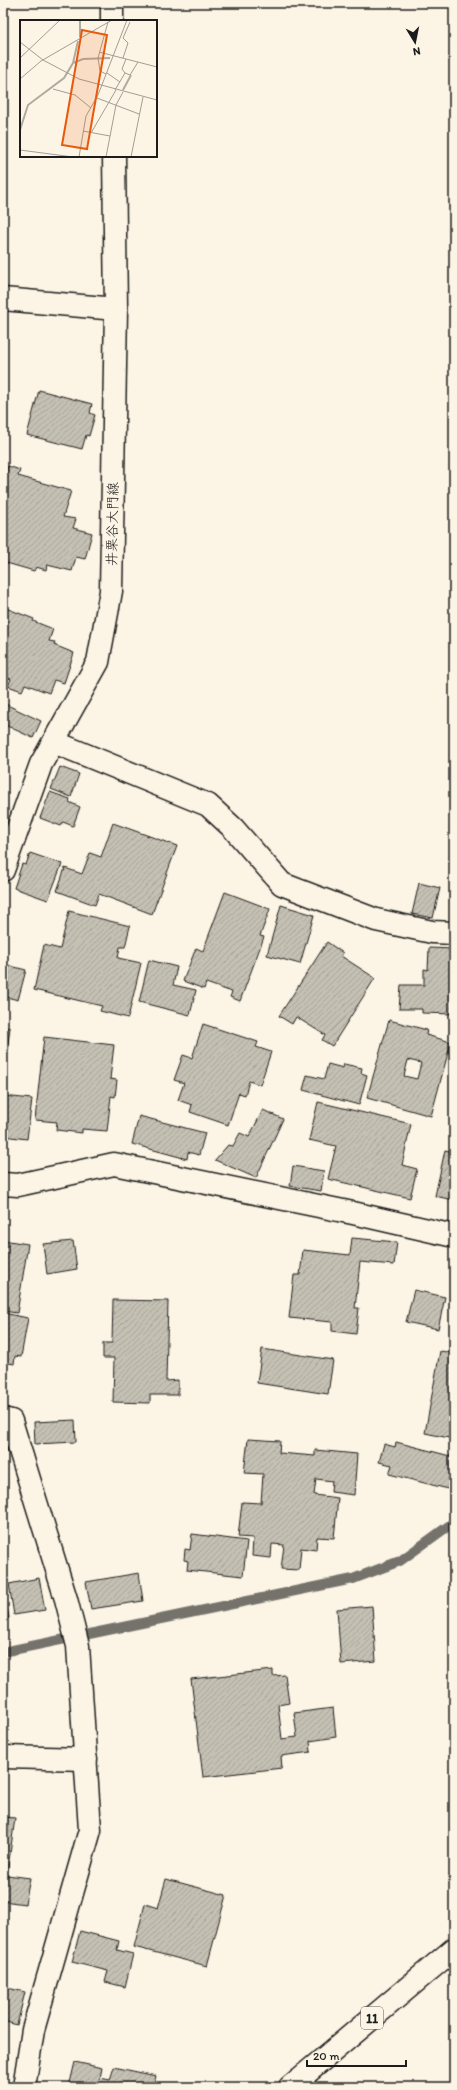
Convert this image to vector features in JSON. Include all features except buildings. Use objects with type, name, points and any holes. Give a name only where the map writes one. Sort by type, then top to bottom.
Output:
[{"type":"street","points":[[112,3],[112,20]]},
{"type":"street","name":"井栗谷大門線","points":[[3,870],[41,764],[98,662],[111,591],[116,309],[114,157]]},
{"type":"street","points":[[3,299],[116,309]]},
{"type":"street","points":[[54,742],[208,805],[233,828],[282,884],[376,920],[432,932],[454,933]]},
{"type":"street","points":[[3,1184],[18,1185],[114,1164],[353,1213],[454,1236]]},
{"type":"street","points":[[3,1419],[11,1421],[66,1599],[78,1646],[90,1830],[33,2030],[24,2087]]},
{"type":"street","points":[[3,1757],[86,1758]]},
{"type":"street","name":"11","points":[[290,2087],[454,1949]]},
{"type":"waterway","points":[[3,1652],[353,1579],[400,1561],[454,1522]]}]
